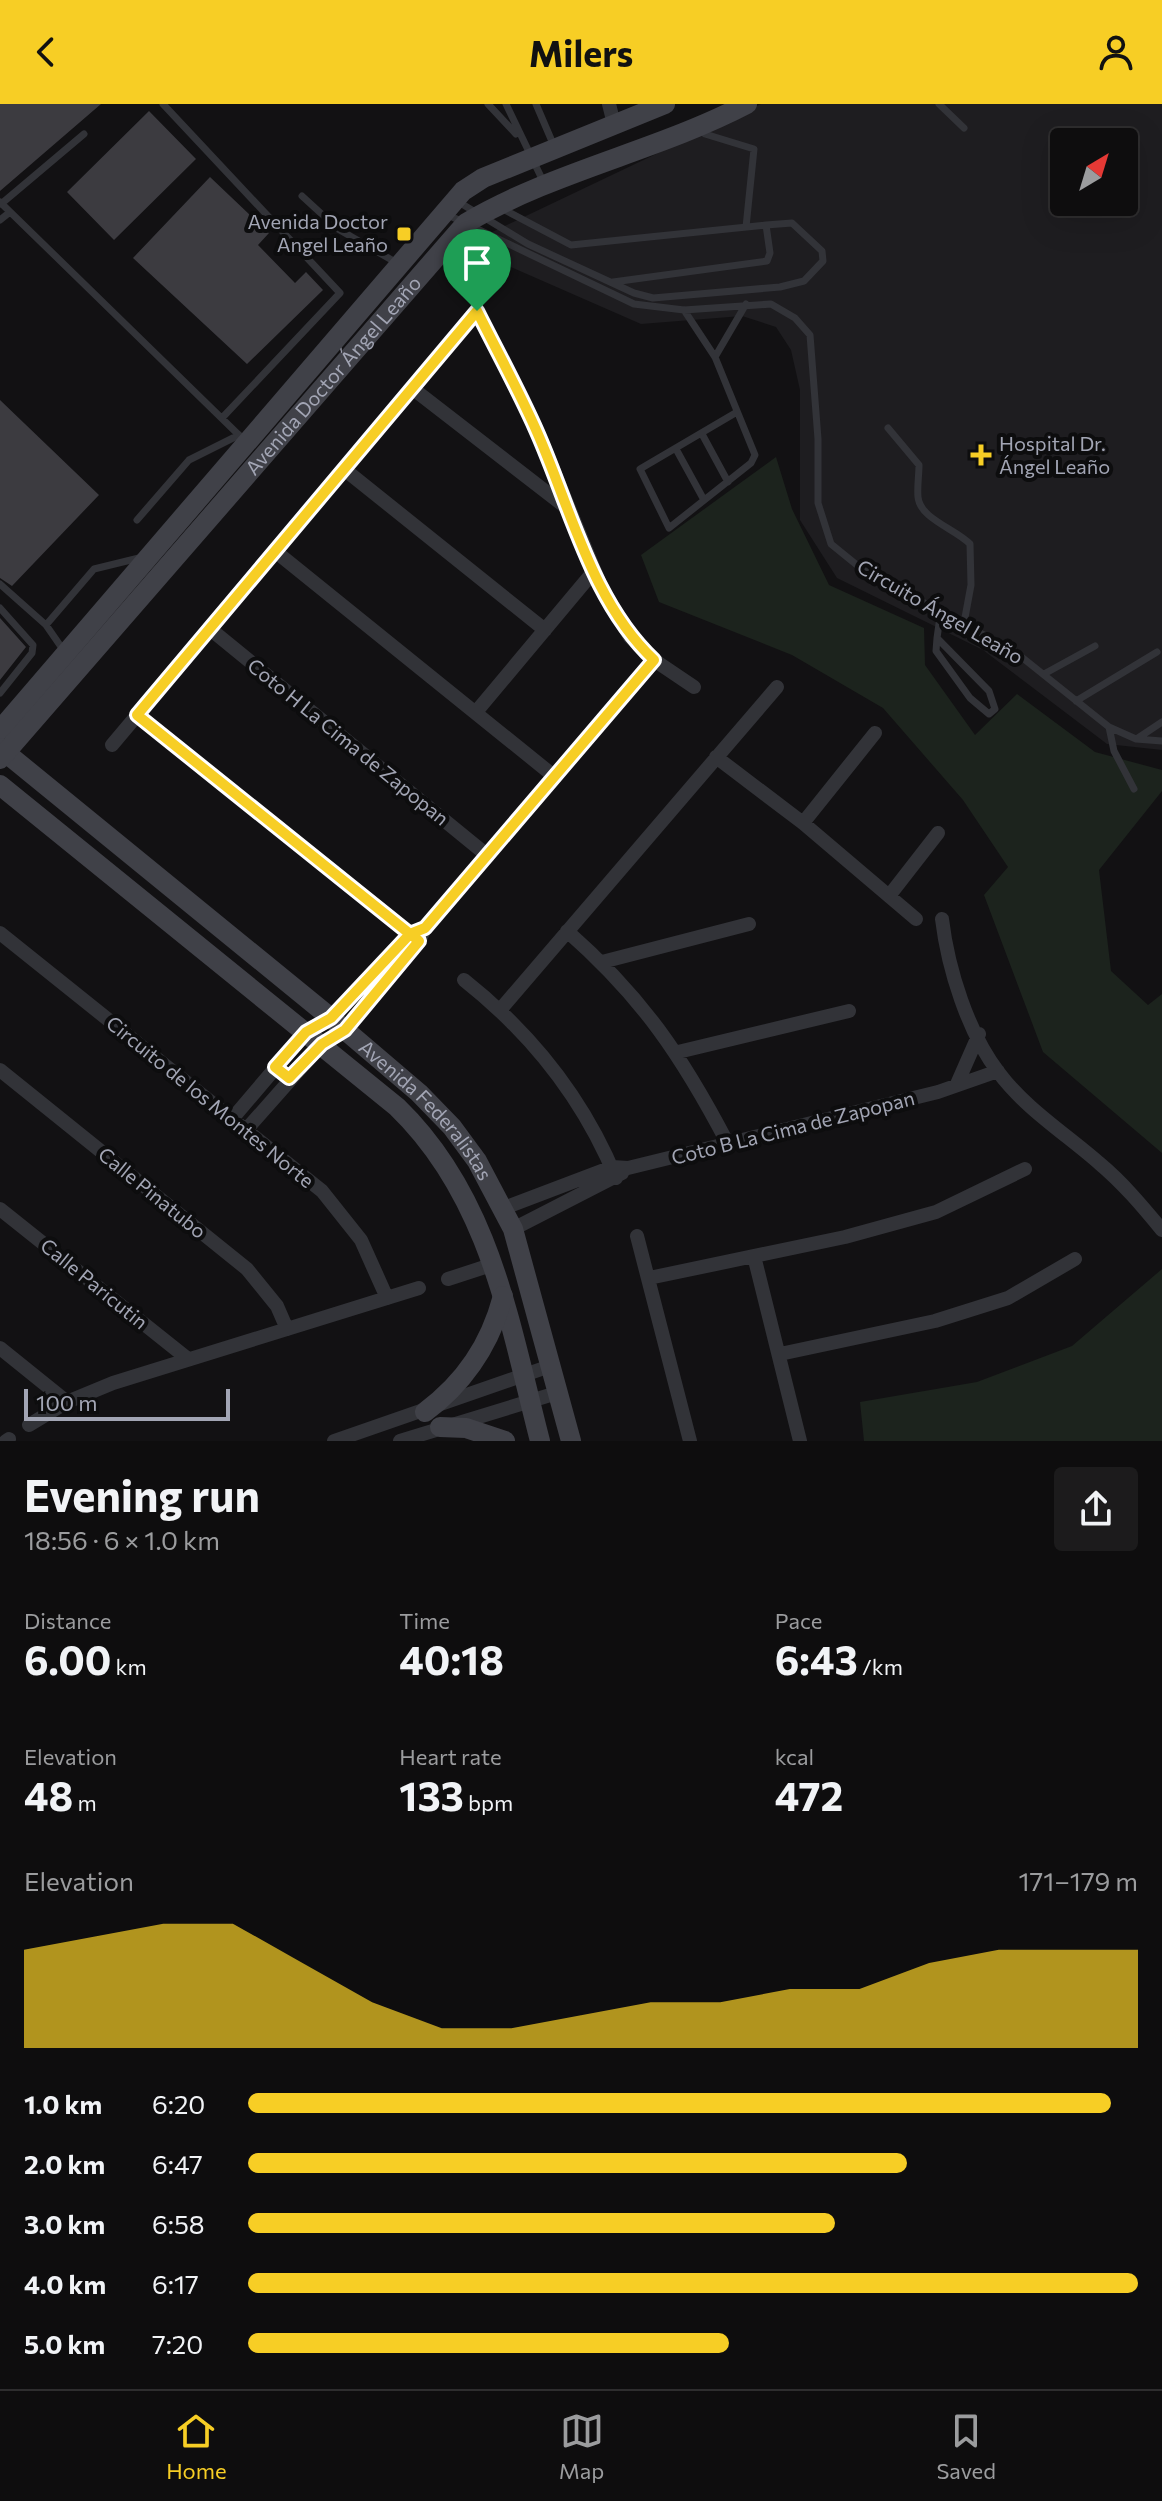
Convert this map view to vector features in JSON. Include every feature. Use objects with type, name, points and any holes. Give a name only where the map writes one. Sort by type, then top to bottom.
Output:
[{"type":"street","points":[[609,104],[614,124]]},
{"type":"street","name":"Avenida Doctor Ángel Leaño","points":[[2,753],[249,445],[449,206],[483,178],[614,124],[639,109],[665,104]]},
{"type":"street","name":"Avenida Doctor Ángel Leaño","points":[[0,730],[249,445],[480,214],[545,185],[700,127],[747,104]]},
{"type":"street","points":[[112,745],[477,311],[537,430],[594,571],[630,637],[654,660],[694,687]]},
{"type":"street","points":[[412,388],[569,509]]},
{"type":"street","points":[[344,469],[545,630]]},
{"type":"street","points":[[275,551],[555,777]]},
{"type":"street","points":[[476,712],[594,571]]},
{"type":"street","name":"Coto H La Cima de Zapopan","points":[[209,628],[488,856]]},
{"type":"street","points":[[232,1119],[275,1067],[338,1024],[488,856],[654,660]]},
{"type":"street","points":[[500,1010],[777,687]]},
{"type":"street","points":[[137,715],[418,934]]},
{"type":"street","points":[[803,823],[875,733]]},
{"type":"street","name":"Avenida Federalistas","points":[[2,753],[338,1024],[452,1127],[504,1208],[513,1229],[553,1365],[571,1441]]},
{"type":"street","points":[[716,757],[803,823],[916,919]]},
{"type":"street","name":"Avenida Federalistas","points":[[0,785],[314,1038],[397,1107],[432,1144],[469,1202],[494,1264],[540,1441]]},
{"type":"street","points":[[889,896],[938,833]]},
{"type":"street","points":[[942,919],[946,948],[958,990],[998,1071],[1023,1100],[1101,1165],[1162,1230]]},
{"type":"street","points":[[602,962],[749,924]]},
{"type":"street","points":[[567,931],[602,962],[678,1052],[728,1144]]},
{"type":"street","name":"Circuito de los Montes Norte","points":[[0,933],[334,1203],[361,1240],[387,1298]]},
{"type":"street","points":[[464,980],[500,1010],[564,1082],[619,1171]]},
{"type":"street","points":[[678,1052],[849,1011]]},
{"type":"street","points":[[957,1084],[979,1034]]},
{"type":"street","points":[[246,1130],[289,1078],[314,1038]]},
{"type":"street","points":[[275,1067],[289,1078]]},
{"type":"street","name":"Calle Pinatubo","points":[[0,1070],[247,1269],[277,1306],[287,1329]]},
{"type":"street","name":"Coto B La Cima de Zapopan","points":[[504,1208],[619,1171],[938,1092],[998,1071]]},
{"type":"street","points":[[649,1278],[845,1237],[936,1212],[1025,1169]]},
{"type":"street","name":"Coto B La Cima de Zapopan","points":[[513,1229],[619,1171]]},
{"type":"street","name":"Calle Paricutin","points":[[0,1209],[188,1359]]},
{"type":"street","points":[[637,1236],[690,1441]]},
{"type":"street","points":[[754,1256],[800,1441]]},
{"type":"street","points":[[780,1354],[950,1317],[1008,1298],[1075,1259]]},
{"type":"street","points":[[448,1279],[494,1264]]},
{"type":"street","points":[[29,1425],[67,1402],[113,1383],[419,1288]]},
{"type":"street","points":[[425,1412],[454,1388],[477,1359],[493,1328],[503,1296]]},
{"type":"street","points":[[0,1348],[67,1402]]},
{"type":"street","points":[[338,1440],[553,1365]]},
{"type":"street","points":[[400,1441],[560,1392]]},
{"type":"street","points":[[440,1427],[466,1428],[505,1441]]},
{"type":"lane","points":[[163,104],[340,293],[222,418]]},
{"type":"lane","points":[[488,104],[520,138]]},
{"type":"lane","points":[[536,104],[555,148]]},
{"type":"lane","points":[[939,104],[964,128]]},
{"type":"lane","points":[[497,114],[506,105],[545,185]]},
{"type":"lane","points":[[700,127],[705,134],[754,149],[746,227]]},
{"type":"lane","points":[[84,134],[0,203],[249,445]]},
{"type":"lane","points":[[302,196],[338,229],[399,264]]},
{"type":"lane","points":[[449,206],[480,214],[571,245],[792,223],[822,251],[823,261],[812,277],[780,287],[653,298],[568,262],[480,214]]},
{"type":"lane","name":"Circuito Ángel Leaño","points":[[449,206],[480,214],[634,304],[684,310],[771,304],[795,318],[810,335],[818,439],[818,503],[831,544],[863,570],[1014,651],[1109,727],[1136,739],[1162,741]]},
{"type":"lane","points":[[0,220],[10,212]]},
{"type":"lane","points":[[611,282],[767,261],[770,253],[766,225]]},
{"type":"lane","points":[[568,262],[571,245]]},
{"type":"lane","points":[[715,357],[746,304]]},
{"type":"lane","points":[[684,310],[715,357],[755,455],[751,463],[669,528],[640,469],[737,412]]},
{"type":"lane","points":[[888,428],[919,465],[918,500],[923,511],[960,534],[970,544],[971,585],[964,623]]},
{"type":"lane","points":[[702,434],[728,482]]},
{"type":"lane","points":[[137,520],[189,460],[249,445]]},
{"type":"lane","points":[[676,449],[704,500]]},
{"type":"lane","points":[[46,625],[94,569],[153,555]]},
{"type":"lane","points":[[0,584],[46,625],[66,655]]},
{"type":"lane","points":[[0,608],[33,645],[32,653],[0,693]]},
{"type":"lane","points":[[937,638],[989,691],[995,709],[989,714],[970,698],[936,651],[937,638],[941,610]]},
{"type":"lane","points":[[1044,674],[1095,646]]},
{"type":"lane","points":[[1076,701],[1157,652]]},
{"type":"lane","points":[[1136,739],[1162,722]]},
{"type":"lane","points":[[1109,727],[1114,751],[1134,789]]},
{"type":"shaded area","name":"Hospital Dr. Ángel Leaño","points":[[761,104],[1162,104],[1162,750],[1107,744],[983,650],[837,578],[800,520],[800,390],[791,350],[776,327],[742,316],[641,324],[463,246]]},
{"type":"shaded area","points":[[776,457],[792,509],[829,585],[924,628],[925,665],[975,735],[1017,694],[1095,752],[1162,770],[1162,791],[1099,870],[1111,971],[1148,1005],[1162,994],[1162,1153],[1043,1052],[984,895],[1008,867],[963,800],[883,708],[792,655],[659,602],[641,555]]},
{"type":"shaded area","points":[[1162,1269],[1162,1441],[864,1441],[860,1402],[977,1382],[1072,1346]]},
{"type":"building","points":[[0,104],[101,104],[0,191]]},
{"type":"building","points":[[149,111],[196,159],[114,240],[67,192]]},
{"type":"building","points":[[210,177],[269,233],[258,245],[295,283],[306,272],[323,290],[247,364],[133,258]]},
{"type":"building","points":[[0,400],[99,495],[12,586],[0,578]]},
{"type":"building","points":[[0,618],[26,647],[0,680]]},
{"type":"place","name":"Avenida Doctor Angel Leaño","points":[[404,234]]},
{"type":"place","name":"Hospital Dr. Ángel Leaño","points":[[981,455]]},
{"type":"route","points":[[477,311],[137,715],[410,934],[419,941],[345,1030],[322,1044],[289,1078],[275,1067],[306,1032],[331,1018],[410,934],[425,928],[654,660],[630,637],[600,584],[537,430],[477,311]]}]
